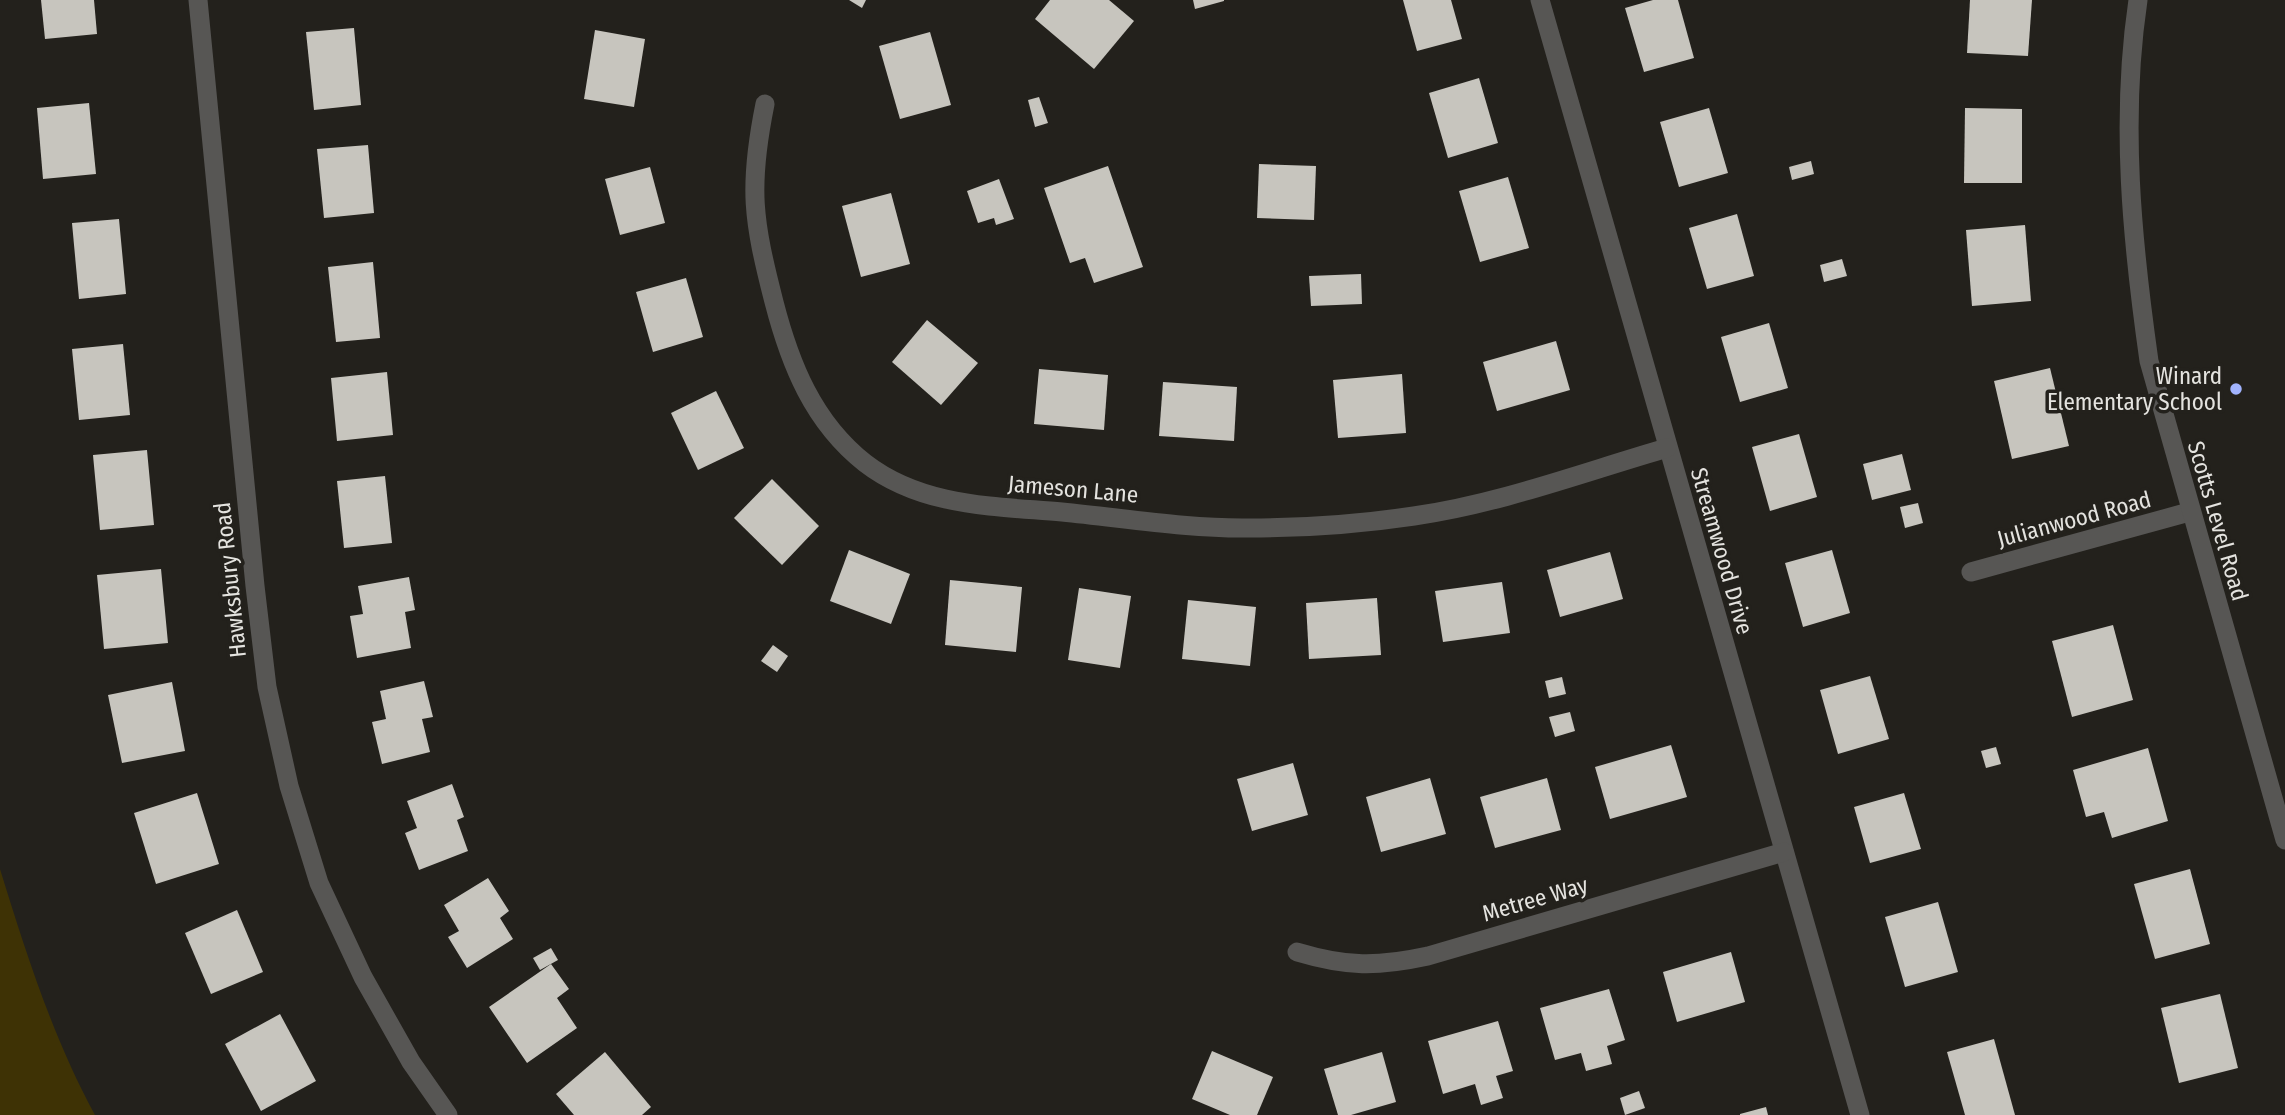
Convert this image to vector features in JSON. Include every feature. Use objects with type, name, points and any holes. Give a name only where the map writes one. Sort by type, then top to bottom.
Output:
[{"type":"street","name":"Hawksbury Road","points":[[198,0],[256,599],[267,687],[286,774],[319,883],[357,966],[411,1062],[448,1115]]},
{"type":"street","name":"Streamwood Drive","points":[[1540,0],[1860,1115]]},
{"type":"street","name":"Scotts Level Road","points":[[2138,0],[2132,39],[2127,127],[2138,284],[2149,362],[2189,512],[2285,840]]},
{"type":"street","name":"Jameson Lane","points":[[765,104],[754,155],[752,198],[756,230],[785,344],[804,389],[829,431],[865,463],[906,489],[957,503],[1247,528],[1336,526],[1442,510],[1667,448]]},
{"type":"street","name":"Julianwood Road","points":[[1971,572],[2189,512]]},
{"type":"street","name":"Metree Way","points":[[1297,952],[1337,964],[1390,964],[1415,959],[1784,852]]},
{"type":"shaded area","points":[[0,869],[53,1025],[95,1115],[0,1115]]},
{"type":"building","points":[[41,0],[94,0],[97,34],[45,39]]},
{"type":"building","points":[[849,0],[866,0],[862,8]]},
{"type":"building","points":[[1050,0],[1109,0],[1134,21],[1094,69],[1035,19]]},
{"type":"building","points":[[1193,0],[1224,0],[1224,1],[1195,9]]},
{"type":"building","points":[[1403,0],[1451,0],[1462,39],[1417,51]]},
{"type":"building","points":[[1653,0],[1678,0],[1694,58],[1644,72],[1625,8]]},
{"type":"building","points":[[1970,0],[2032,0],[2028,56],[1967,53]]},
{"type":"building","points":[[354,28],[361,105],[314,110],[306,32]]},
{"type":"building","points":[[595,30],[645,39],[634,107],[584,99]]},
{"type":"building","points":[[930,32],[951,105],[900,119],[879,46]]},
{"type":"building","points":[[1479,78],[1498,143],[1448,158],[1429,93]]},
{"type":"building","points":[[1039,97],[1048,123],[1035,127],[1028,100]]},
{"type":"building","points":[[89,103],[96,174],[43,179],[37,108]]},
{"type":"building","points":[[1709,108],[1728,173],[1679,187],[1660,122]]},
{"type":"building","points":[[1965,108],[2022,109],[2022,183],[1964,183]]},
{"type":"building","points":[[368,145],[374,213],[324,218],[317,149]]},
{"type":"building","points":[[1811,161],[1814,174],[1792,180],[1789,167]]},
{"type":"building","points":[[1259,164],[1316,166],[1314,220],[1257,218]]},
{"type":"building","points":[[1108,166],[1143,267],[1094,283],[1085,258],[1070,263],[1044,188]]},
{"type":"building","points":[[650,167],[665,223],[620,235],[605,179]]},
{"type":"building","points":[[1508,177],[1529,248],[1480,262],[1459,191]]},
{"type":"building","points":[[999,179],[1014,219],[996,225],[994,218],[978,223],[967,191]]},
{"type":"building","points":[[891,193],[910,264],[861,277],[842,206]]},
{"type":"building","points":[[1737,214],[1754,276],[1707,289],[1689,228]]},
{"type":"building","points":[[119,219],[126,294],[79,299],[72,223]]},
{"type":"building","points":[[2025,225],[2031,301],[1972,306],[1966,230]]},
{"type":"building","points":[[1842,259],[1847,276],[1824,282],[1820,265]]},
{"type":"building","points":[[373,262],[380,338],[336,342],[328,267]]},
{"type":"building","points":[[1361,274],[1362,304],[1311,306],[1309,276]]},
{"type":"building","points":[[686,278],[703,337],[653,352],[636,292]]},
{"type":"building","points":[[927,320],[978,363],[941,405],[892,362]]},
{"type":"building","points":[[1769,323],[1788,388],[1740,402],[1721,337]]},
{"type":"building","points":[[1556,341],[1570,390],[1497,411],[1483,362]]},
{"type":"building","points":[[123,344],[130,415],[79,420],[72,349]]},
{"type":"building","points":[[2050,368],[2069,446],[2012,459],[1994,381]]},
{"type":"building","points":[[1039,369],[1108,375],[1104,430],[1034,424]]},
{"type":"building","points":[[387,372],[393,435],[337,441],[331,378]]},
{"type":"building","points":[[1402,374],[1406,433],[1338,438],[1333,380]]},
{"type":"building","points":[[1163,382],[1237,387],[1234,441],[1159,436]]},
{"type":"building","points":[[716,391],[744,448],[698,470],[671,413]]},
{"type":"building","points":[[1799,434],[1817,497],[1770,511],[1752,447]]},
{"type":"building","points":[[147,450],[154,525],[100,530],[93,455]]},
{"type":"building","points":[[1902,454],[1911,490],[1872,500],[1863,464]]},
{"type":"building","points":[[385,476],[392,543],[344,548],[337,481]]},
{"type":"building","points":[[772,479],[819,526],[782,565],[734,518]]},
{"type":"building","points":[[1918,503],[1923,523],[1905,528],[1900,507]]},
{"type":"building","points":[[849,550],[910,574],[891,624],[830,601]]},
{"type":"building","points":[[1832,550],[1850,613],[1803,627],[1785,563]]},
{"type":"building","points":[[1610,552],[1623,599],[1560,617],[1547,570]]},
{"type":"building","points":[[161,569],[168,643],[104,649],[97,575]]},
{"type":"building","points":[[409,577],[415,610],[405,612],[411,648],[357,658],[350,616],[363,614],[358,586]]},
{"type":"building","points":[[950,580],[1022,587],[1016,652],[945,645]]},
{"type":"building","points":[[1502,582],[1510,633],[1443,642],[1435,591]]},
{"type":"building","points":[[1079,588],[1131,596],[1120,668],[1068,660]]},
{"type":"building","points":[[1377,598],[1381,655],[1309,659],[1306,603]]},
{"type":"building","points":[[1188,600],[1256,607],[1250,666],[1182,659]]},
{"type":"building","points":[[2113,625],[2133,700],[2072,717],[2052,641]]},
{"type":"building","points":[[773,645],[788,656],[777,672],[761,661]]},
{"type":"building","points":[[1870,676],[1889,739],[1838,754],[1820,690]]},
{"type":"building","points":[[1562,677],[1566,694],[1549,698],[1545,681]]},
{"type":"building","points":[[424,681],[433,717],[422,719],[430,752],[382,764],[372,722],[386,719],[380,691]]},
{"type":"building","points":[[172,682],[185,751],[122,763],[108,695]]},
{"type":"building","points":[[1570,712],[1575,731],[1555,737],[1549,717]]},
{"type":"building","points":[[1671,745],[1687,797],[1610,819],[1595,767]]},
{"type":"building","points":[[1996,747],[2001,764],[1986,768],[1981,751]]},
{"type":"building","points":[[2148,748],[2168,821],[2112,838],[2104,812],[2086,817],[2073,770]]},
{"type":"building","points":[[1293,763],[1308,815],[1252,831],[1237,779]]},
{"type":"building","points":[[1430,778],[1446,834],[1381,852],[1366,797]]},
{"type":"building","points":[[1547,778],[1561,830],[1495,848],[1480,797]]},
{"type":"building","points":[[452,784],[464,817],[457,820],[468,851],[419,870],[405,833],[417,828],[407,801]]},
{"type":"building","points":[[197,793],[219,864],[156,884],[134,813]]},
{"type":"building","points":[[1904,793],[1921,849],[1870,863],[1854,807]]},
{"type":"building","points":[[2190,869],[2210,944],[2155,959],[2134,884]]},
{"type":"building","points":[[488,878],[509,911],[500,918],[513,939],[467,968],[448,937],[459,931],[444,905]]},
{"type":"building","points":[[1938,902],[1958,972],[1905,987],[1885,917]]},
{"type":"building","points":[[237,910],[263,972],[211,994],[185,933]]},
{"type":"building","points":[[551,948],[558,960],[540,970],[533,958]]},
{"type":"building","points":[[1731,952],[1745,1002],[1677,1022],[1663,972]]},
{"type":"building","points":[[551,964],[569,989],[557,998],[577,1028],[527,1063],[489,1007]]},
{"type":"building","points":[[1609,989],[1625,1040],[1607,1046],[1612,1064],[1586,1071],[1581,1053],[1555,1060],[1540,1008]]},
{"type":"building","points":[[2220,994],[2238,1068],[2179,1083],[2161,1008]]},
{"type":"building","points":[[280,1014],[316,1081],[261,1111],[225,1044]]},
{"type":"building","points":[[1498,1021],[1513,1071],[1496,1076],[1503,1098],[1481,1105],[1475,1084],[1443,1094],[1428,1041]]},
{"type":"building","points":[[1994,1039],[2015,1115],[1965,1115],[1947,1052]]},
{"type":"building","points":[[1212,1051],[1273,1077],[1257,1115],[1230,1115],[1192,1099]]},
{"type":"building","points":[[605,1052],[651,1107],[642,1115],[574,1115],[556,1094]]},
{"type":"building","points":[[1382,1052],[1396,1102],[1351,1115],[1338,1115],[1324,1069]]},
{"type":"building","points":[[1639,1091],[1645,1108],[1625,1115],[1620,1098]]},
{"type":"building","points":[[1766,1107],[1768,1115],[1740,1115],[1740,1114]]},
{"type":"place","name":"Winard Elementary School","points":[[2236,389]]}]
